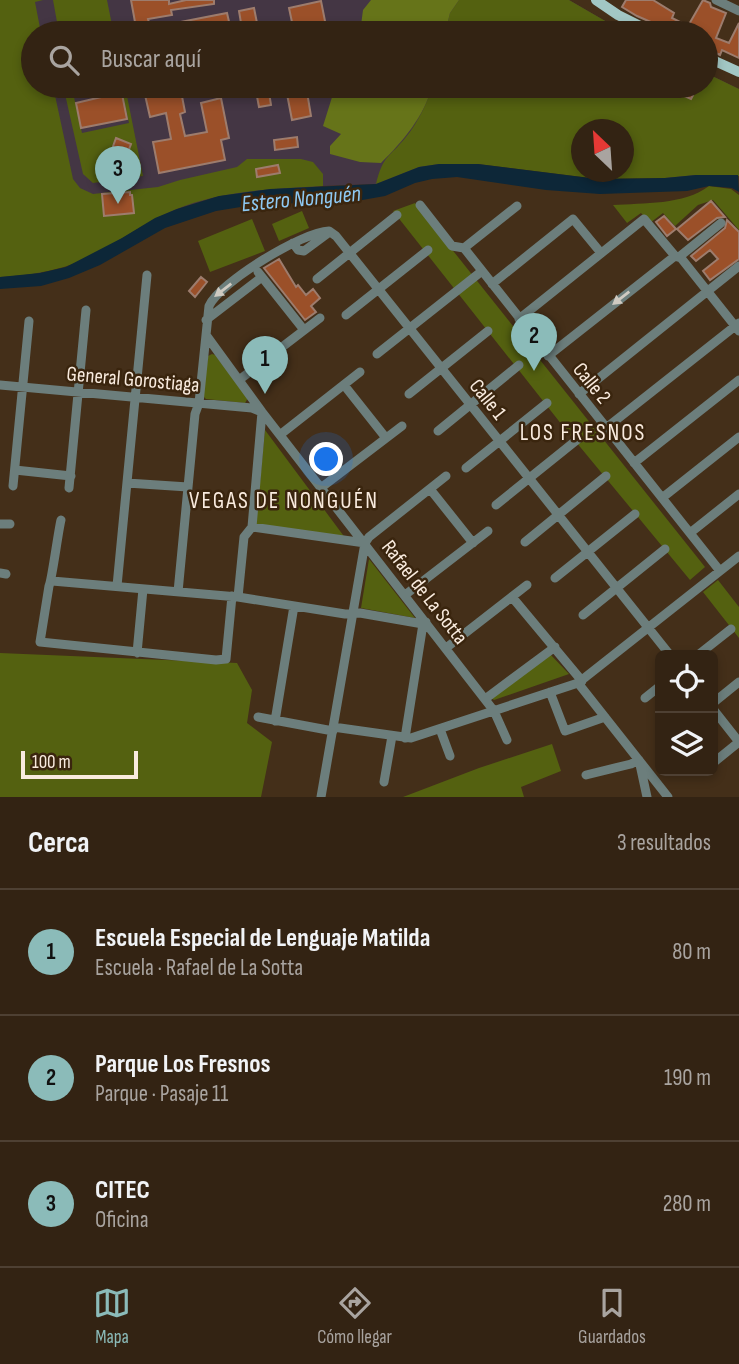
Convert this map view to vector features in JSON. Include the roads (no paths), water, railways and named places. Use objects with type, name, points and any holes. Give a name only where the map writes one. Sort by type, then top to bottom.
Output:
[{"type":"main road","points":[[596,0],[630,21]]},
{"type":"main road","points":[[718,62],[739,72]]},
{"type":"street","points":[[716,0],[739,10]]},
{"type":"street","name":"Calle 2","points":[[420,205],[452,246],[464,248],[720,571]]},
{"type":"street","points":[[464,248],[517,206]]},
{"type":"street","points":[[317,279],[397,215]]},
{"type":"street","points":[[492,284],[573,219],[601,253]]},
{"type":"street","points":[[519,319],[644,219],[738,327],[606,428]]},
{"type":"street","points":[[548,356],[721,223]]},
{"type":"street","name":"Calle 1","points":[[206,320],[209,306],[217,294],[273,254],[293,243],[329,231],[335,234],[666,650]]},
{"type":"street","points":[[346,315],[428,250]]},
{"type":"street","points":[[579,394],[739,266]]},
{"type":"street","points":[[377,354],[482,271]]},
{"type":"street","points":[[177,592],[206,320],[260,274],[304,330]]},
{"type":"street","points":[[117,586],[147,275]]},
{"type":"street","points":[[69,488],[86,310]]},
{"type":"street","points":[[239,380],[320,318]]},
{"type":"street","points":[[13,486],[29,321]]},
{"type":"street","points":[[410,394],[488,331]]},
{"type":"street","name":"Rafael de La Sotta","points":[[206,335],[262,412],[494,711],[507,740]]},
{"type":"street","points":[[438,431],[519,365]]},
{"type":"street","points":[[281,434],[360,372]]},
{"type":"street","points":[[634,463],[739,380]]},
{"type":"street","name":"General Gorostiaga","points":[[0,385],[246,407],[262,412]]},
{"type":"street","points":[[344,385],[386,438]]},
{"type":"street","points":[[246,407],[251,395]]},
{"type":"street","points":[[467,468],[547,403]]},
{"type":"street","points":[[61,520],[40,642],[137,653],[226,659],[244,537],[251,527],[262,412]]},
{"type":"street","points":[[322,487],[402,426]]},
{"type":"street","points":[[662,498],[739,436]]},
{"type":"street","points":[[496,505],[578,439]]},
{"type":"street","points":[[15,470],[71,476]]},
{"type":"street","points":[[321,797],[365,543],[446,476]]},
{"type":"street","points":[[525,542],[606,476]]},
{"type":"street","points":[[127,483],[188,487]]},
{"type":"street","points":[[430,489],[473,543]]},
{"type":"street","points":[[690,533],[739,494]]},
{"type":"street","points":[[555,578],[635,514]]},
{"type":"street","points":[[251,527],[365,543]]},
{"type":"street","points":[[405,595],[488,531]]},
{"type":"street","points":[[583,615],[665,549]]},
{"type":"street","points":[[258,717],[404,738],[417,737],[580,682],[739,556]]},
{"type":"street","points":[[52,581],[235,597],[424,623],[404,738]]},
{"type":"street","points":[[446,648],[527,585]]},
{"type":"street","points":[[137,653],[144,589]]},
{"type":"street","points":[[512,597],[555,647],[605,718],[668,797]]},
{"type":"street","points":[[275,720],[294,606]]},
{"type":"street","points":[[704,650],[731,629]]},
{"type":"street","points":[[485,699],[555,647]]},
{"type":"street","points":[[718,699],[739,682]]},
{"type":"street","points":[[645,698],[655,690]]},
{"type":"street","points":[[550,692],[565,732],[605,718]]},
{"type":"street","points":[[716,713],[739,742],[718,758]]},
{"type":"street","points":[[440,729],[450,756]]},
{"type":"street","points":[[384,782],[392,736]]},
{"type":"street","points":[[586,775],[639,760]]},
{"type":"street","points":[[639,760],[648,797],[660,786]]},
{"type":"water","name":"Estero Nonguén","points":[[478,164],[571,176],[571,182],[634,182],[634,178],[738,175],[739,192],[732,188],[709,186],[687,191],[600,194],[546,190],[457,177],[432,179],[385,196],[351,202],[259,204],[216,211],[165,228],[100,265],[69,278],[41,286],[0,289],[0,277],[66,267],[155,218],[219,196],[270,189],[376,184],[419,167]]},
{"type":"place","name":"CITEC","points":[[118,204]]},
{"type":"place","name":"Parque Los Fresnos","points":[[534,371]]},
{"type":"place","name":"Escuela Especial de Lenguaje Matilda","points":[[265,394]]},
{"type":"district","name":"LOS FRESNOS","points":[[583,432]]},
{"type":"district","name":"VEGAS DE NONGUÉN","points":[[284,500]]}]
